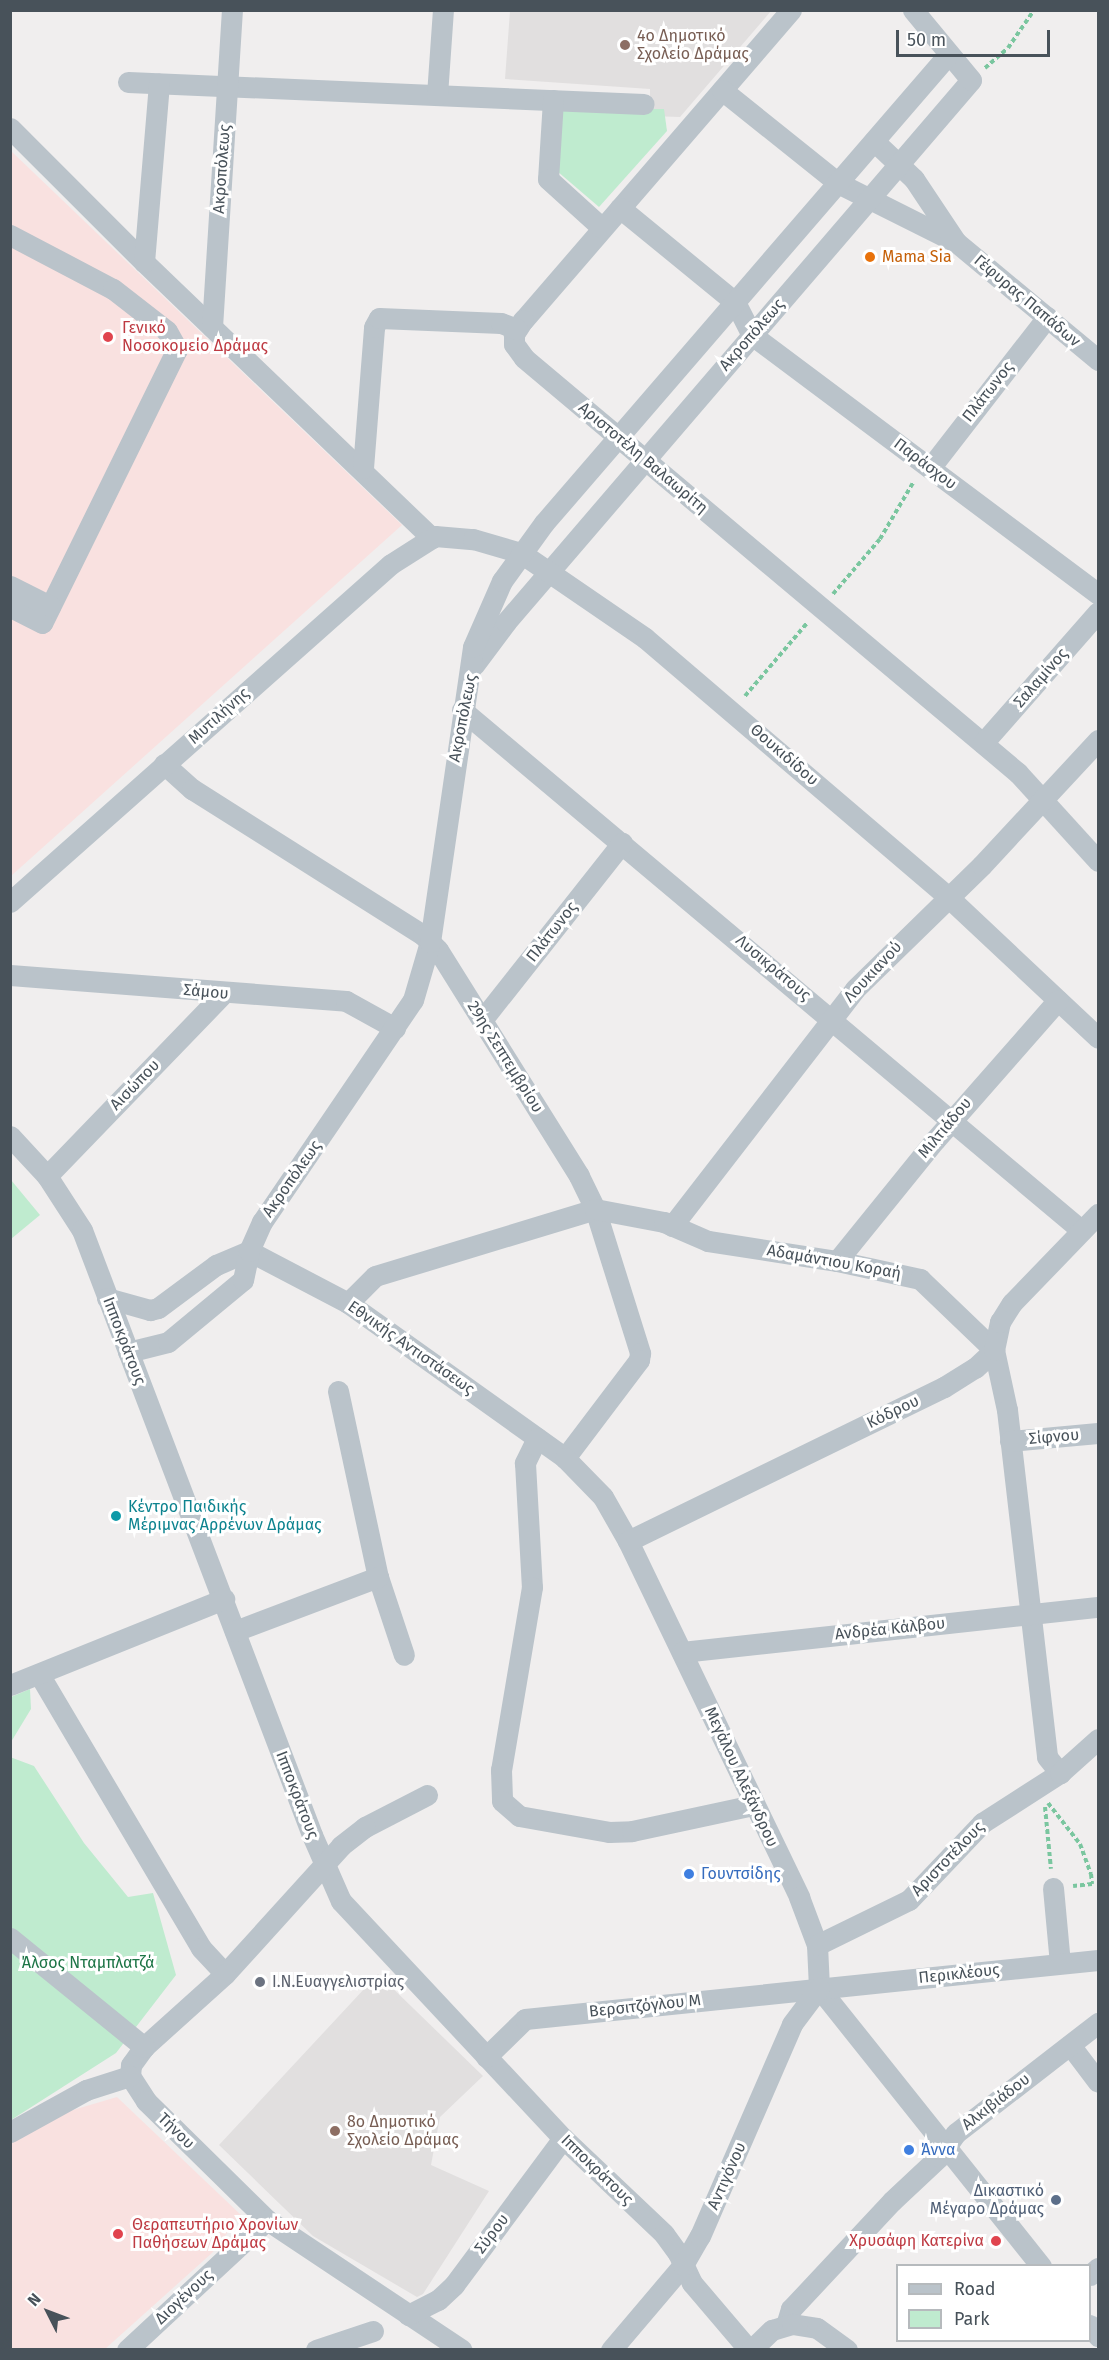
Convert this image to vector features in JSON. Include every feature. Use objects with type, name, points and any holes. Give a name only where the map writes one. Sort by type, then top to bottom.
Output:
[{"type":"street","name":"Ακροπόλεως","points":[[212,327],[232,10]]},
{"type":"street","points":[[437,95],[443,10]]},
{"type":"street","points":[[363,468],[377,320],[382,317],[501,323],[517,329],[791,10]]},
{"type":"street","points":[[913,10],[947,56],[970,80]]},
{"type":"street","points":[[469,672],[484,615],[521,553],[947,56]]},
{"type":"street","name":"Ακροπόλεως","points":[[128,1352],[168,1342],[205,1314],[243,1280],[249,1251],[262,1222],[395,1028],[420,985],[430,942],[469,672],[549,571],[970,80]]},
{"type":"street","points":[[128,82],[644,104]]},
{"type":"street","points":[[144,262],[159,84]]},
{"type":"street","points":[[722,90],[838,183],[956,242]]},
{"type":"street","points":[[553,100],[548,179],[602,228]]},
{"type":"street","points":[[10,128],[144,262],[363,468],[432,538]]},
{"type":"street","points":[[874,141],[899,163],[933,205],[956,242]]},
{"type":"street","points":[[620,207],[735,302],[752,335]]},
{"type":"street","points":[[10,235],[113,289],[167,331],[177,349],[79,555],[42,623],[10,607]]},
{"type":"street","name":"Γέφυρας Παπάδων","points":[[956,242],[1098,360]]},
{"type":"street","name":"Πλάτωνος","points":[[930,468],[1047,317]]},
{"type":"street","name":"Αριστοτέλη Βαλαωρίτη","points":[[517,329],[514,344],[520,354],[983,743],[1043,800],[1098,861]]},
{"type":"street","name":"Παράσχου","points":[[752,335],[1098,594]]},
{"type":"street","name":"Θουκιδίδου","points":[[432,538],[473,539],[521,553],[663,653],[947,896],[1098,1038]]},
{"type":"street","name":"Μυτιλήνης","points":[[10,902],[370,581],[432,538]]},
{"type":"street","points":[[10,586],[50,606]]},
{"type":"street","name":"Σαλαμίνος","points":[[983,743],[1098,612]]},
{"type":"street","name":"Λυσικράτους","points":[[462,710],[832,1017],[1081,1230]]},
{"type":"street","name":"Λουκιανού","points":[[672,1226],[832,1017],[947,896],[1043,800],[1098,740]]},
{"type":"street","name":"29ης Σεπτεμβρίου","points":[[165,764],[192,789],[430,942],[482,1020],[579,1176],[595,1209],[640,1353],[635,1366],[565,1458]]},
{"type":"street","name":"Πλάτωνος","points":[[482,1020],[622,843]]},
{"type":"street","name":"Σάμου","points":[[10,975],[223,994],[346,1001],[395,1028]]},
{"type":"street","name":"Αισώπου","points":[[46,1176],[223,994]]},
{"type":"street","name":"Μιλτιάδου","points":[[837,1261],[952,1120],[1058,1000]]},
{"type":"street","name":"Ιπποκράτους","points":[[10,1136],[46,1176],[82,1230],[324,1866],[347,1908],[563,2138],[664,2234],[692,2283],[750,2349]]},
{"type":"street","name":"Αδαμάντιου Κοραή","points":[[348,1303],[375,1276],[595,1209],[617,1210],[672,1226],[708,1241],[837,1261],[920,1279],[994,1350]]},
{"type":"street","points":[[1060,1773],[1047,1757],[1010,1441],[994,1350],[1000,1322],[1012,1303],[1098,1214]]},
{"type":"street","points":[[107,1298],[150,1310],[158,1308],[216,1265],[249,1251]]},
{"type":"street","name":"Εθνικής Αντιστάσεως","points":[[249,1251],[348,1303],[565,1458]]},
{"type":"street","name":"Κόδρου","points":[[628,1541],[944,1387],[975,1368],[994,1350]]},
{"type":"street","points":[[338,1391],[378,1577],[404,1655]]},
{"type":"street","name":"Σίφνου","points":[[1010,1441],[1098,1433]]},
{"type":"street","points":[[537,1438],[524,1471],[531,1595],[501,1770],[501,1796],[508,1808],[519,1816],[609,1832],[632,1831],[753,1805]]},
{"type":"street","name":"Μεγάλου Αλεξάνδρου","points":[[565,1458],[603,1497],[628,1541],[753,1805],[800,1897],[817,1945],[819,1988]]},
{"type":"street","points":[[236,1631],[378,1577]]},
{"type":"street","points":[[10,1685],[224,1599]]},
{"type":"street","name":"Ανδρέα Κάλβου","points":[[682,1652],[1098,1607]]},
{"type":"street","points":[[39,1674],[201,1948],[225,1974]]},
{"type":"street","name":"Αριστοτέλους","points":[[817,1945],[909,1900],[982,1823],[1060,1773],[1098,1739]]},
{"type":"street","points":[[10,2132],[86,2090],[130,2076],[131,2065],[144,2047],[225,1974],[352,1837],[427,1795]]},
{"type":"street","points":[[1053,1888],[1060,1964]]},
{"type":"street","points":[[10,1938],[144,2047]]},
{"type":"street","name":"Περικλέους","points":[[819,1988],[1098,1960]]},
{"type":"street","points":[[819,1988],[1040,2264]]},
{"type":"street","name":"Βερσιτζόγλου Μ","points":[[486,2056],[525,2019],[819,1988]]},
{"type":"street","name":"Αντιγόνου","points":[[611,2349],[683,2265],[719,2196],[792,2025],[819,1988]]},
{"type":"street","name":"Αλκιβιάδου","points":[[786,2325],[790,2309],[947,2148],[956,2133],[1098,2023]]},
{"type":"street","points":[[1070,2045],[1098,2082]]},
{"type":"street","name":"Τήνου","points":[[130,2076],[146,2101],[267,2220],[462,2349]]},
{"type":"street","name":"Σύρου","points":[[408,2315],[438,2300],[454,2285],[563,2138]]},
{"type":"street","name":"Διογένους","points":[[127,2349],[267,2220]]},
{"type":"street","points":[[750,2349],[766,2334],[786,2325],[817,2328],[847,2349]]},
{"type":"street","points":[[316,2349],[373,2331]]},
{"type":"path","points":[[970,80],[1008,48],[1034,10]]},
{"type":"path","points":[[1044,1798],[1066,1821],[1091,1874],[1092,1884],[1053,1888],[1045,1809],[1044,1798]]},
{"type":"shaded area","name":"4ο Δημοτικό Σχολείο Δράμας","points":[[510,11],[771,11],[680,117],[650,116],[650,89],[505,79]]},
{"type":"shaded area","name":"Γενικό Νοσοκομείο Δράμας","points":[[10,150],[402,525],[11,876],[10,876]]},
{"type":"shaded area","name":"8ο Δημοτικό Σχολείο Δράμας","points":[[378,1974],[483,2076],[440,2117],[431,2165],[489,2191],[423,2294],[417,2297],[313,2236],[219,2145]]},
{"type":"shaded area","name":"Θεραπευτήριο Χρονίων Παθήσεων Δράμας","points":[[117,2097],[241,2215],[212,2253],[105,2349],[11,2350],[11,2142],[63,2113]]},
{"type":"green space","points":[[562,109],[664,109],[667,131],[599,207],[557,171]]},
{"type":"green space","points":[[11,1180],[40,1215],[10,1239]]},
{"type":"green space","points":[[30,1689],[31,1709],[11,1742],[11,1697]]},
{"type":"green space","name":"Άλσος Νταμπλατζά","points":[[10,1757],[34,1766],[84,1843],[128,1897],[153,1893],[176,1975],[116,2053],[11,2120]]},
{"type":"place","name":"4ο Δημοτικό Σχολείο Δράμας","points":[[625,45]]},
{"type":"place","name":"Mama Sia","points":[[870,257]]},
{"type":"place","name":"Γενικό Νοσοκομείο Δράμας","points":[[108,337]]},
{"type":"place","name":"Κέντρο Παιδικής Μέριμνας Αρρένων Δράμας","points":[[116,1516]]},
{"type":"place","name":"Γουντσίδης","points":[[689,1874]]},
{"type":"place","name":"Ι.Ν.Ευαγγελιστρίας","points":[[260,1982]]},
{"type":"place","name":"8ο Δημοτικό Σχολείο Δράμας","points":[[335,2131]]},
{"type":"place","name":"Άννα","points":[[909,2150]]},
{"type":"place","name":"Δικαστικό Μέγαρο Δράμας","points":[[1056,2200]]},
{"type":"place","name":"Θεραπευτήριο Χρονίων Παθήσεων Δράμας","points":[[118,2234]]},
{"type":"place","name":"Χρυσάφη Κατερίνα","points":[[996,2241]]}]
